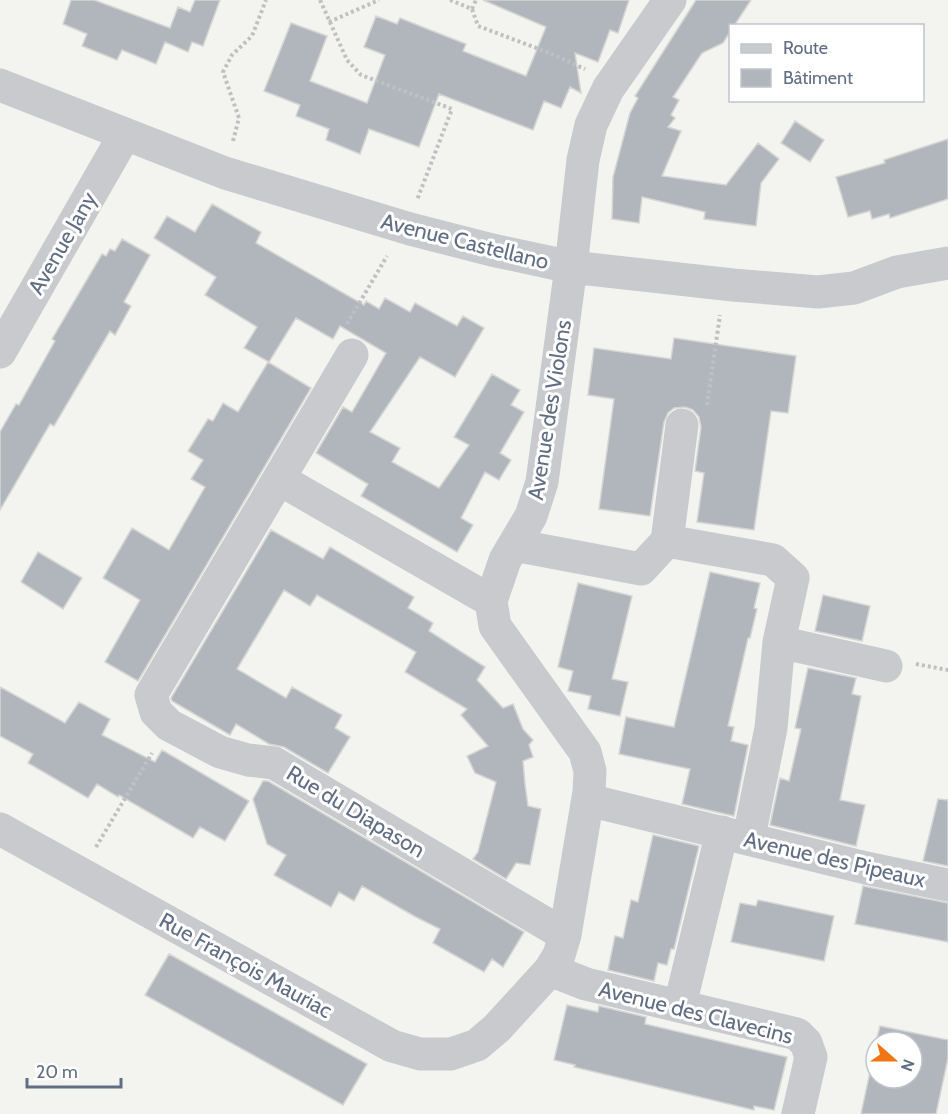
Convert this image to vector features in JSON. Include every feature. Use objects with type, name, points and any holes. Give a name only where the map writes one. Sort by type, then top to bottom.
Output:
[{"type":"street","name":"Avenue des Violons","points":[[491,601],[505,560],[531,516],[542,482],[583,160],[591,125],[608,89],[670,0]]},
{"type":"street","name":"Avenue Castellano","points":[[0,85],[225,173],[410,229],[571,267],[818,292],[854,288],[897,272],[948,262]]},
{"type":"street","name":"Avenue Jany","points":[[0,352],[125,134]]},
{"type":"street","name":"Rue du Diapason","points":[[352,355],[151,695],[156,712],[169,725],[220,752],[248,760],[274,763],[565,934]]},
{"type":"street","points":[[514,545],[640,568],[667,541],[682,424]]},
{"type":"street","points":[[279,479],[491,601],[495,626],[585,752],[590,771],[588,800],[565,934],[559,956],[550,970]]},
{"type":"street","points":[[667,541],[773,560],[793,578],[779,642],[771,728],[752,822],[735,835]]},
{"type":"street","points":[[779,642],[886,666]]},
{"type":"street","name":"Avenue des Pipeaux","points":[[588,800],[866,868],[948,885]]},
{"type":"street","name":"Rue François Mauriac","points":[[0,829],[392,1046],[420,1054],[451,1054],[477,1045],[497,1028],[550,970]]},
{"type":"street","name":"Avenue des Pipeaux","points":[[680,1005],[735,835]]},
{"type":"street","name":"Avenue des Clavecins","points":[[550,970],[586,984],[797,1034],[806,1043],[811,1057],[798,1114]]},
{"type":"path","points":[[225,173],[239,118],[223,72],[231,55],[252,36],[266,0]]},
{"type":"path","points":[[320,0],[346,60],[362,75],[452,109],[417,200]]},
{"type":"path","points":[[329,22],[379,0]]},
{"type":"path","points":[[450,0],[472,9]]},
{"type":"path","points":[[476,0],[472,9],[478,26],[583,67],[608,89]]},
{"type":"path","points":[[352,355],[345,327],[388,255]]},
{"type":"path","points":[[682,424],[706,412],[724,284]]},
{"type":"path","points":[[81,874],[169,725]]},
{"type":"building","points":[[71,0],[94,0],[170,28],[178,7],[190,12],[195,0],[220,0],[203,46],[192,42],[188,52],[165,42],[156,64],[122,50],[117,60],[82,46],[87,34],[63,24]]},
{"type":"building","points":[[483,0],[629,0],[618,33],[610,30],[598,62],[575,53],[581,93],[570,87],[561,108],[544,101],[533,130],[439,94],[419,147],[369,129],[360,154],[326,140],[329,129],[296,116],[300,105],[264,91],[291,23],[327,36],[310,81],[367,103],[385,55],[364,47],[376,16],[397,24],[400,18],[466,44],[463,51],[526,76],[546,27]]},
{"type":"building","points":[[696,0],[751,0],[735,24],[729,24],[729,34],[723,43],[702,53],[673,97],[679,100],[671,115],[675,118],[668,127],[681,131],[662,176],[726,185],[758,143],[779,159],[761,183],[756,226],[704,219],[705,212],[642,197],[639,223],[612,219],[613,177],[630,113],[638,98],[635,96]]},
{"type":"building","points":[[795,121],[824,140],[810,162],[781,143]]},
{"type":"building","points":[[948,139],[948,199],[890,218],[889,214],[872,219],[870,211],[848,217],[836,177],[885,163],[884,160]]},
{"type":"building","points":[[212,204],[261,232],[256,243],[364,305],[366,301],[379,309],[385,298],[410,312],[415,303],[457,326],[463,316],[484,328],[455,377],[420,357],[370,432],[400,448],[392,462],[439,488],[469,445],[454,437],[492,374],[520,390],[511,405],[524,412],[500,453],[511,460],[499,480],[485,472],[461,518],[473,525],[457,552],[361,496],[368,484],[316,453],[343,407],[352,412],[386,353],[340,326],[333,339],[296,318],[269,362],[244,348],[257,327],[205,295],[216,277],[154,238],[167,216],[195,232]]},
{"type":"building","points":[[122,239],[150,255],[124,302],[131,306],[115,335],[110,331],[54,426],[50,424],[0,510],[0,432],[16,404],[19,405],[55,341],[52,339],[102,254],[106,256],[110,249],[115,251]]},
{"type":"building","points":[[674,338],[796,356],[788,413],[771,411],[754,530],[697,522],[704,473],[695,471],[701,427],[699,417],[693,410],[685,407],[674,408],[668,413],[664,422],[650,516],[599,509],[614,399],[588,395],[594,348],[671,359]]},
{"type":"building","points":[[268,362],[311,388],[138,681],[105,662],[140,600],[103,578],[132,528],[169,550],[205,487],[191,479],[203,460],[188,451],[208,419],[213,421],[223,403],[238,412]]},
{"type":"building","points":[[271,530],[323,559],[330,547],[414,597],[408,608],[433,623],[429,631],[485,667],[477,680],[503,708],[513,704],[523,729],[533,740],[529,745],[533,757],[523,761],[525,784],[528,806],[541,809],[530,865],[516,863],[506,879],[473,859],[478,852],[496,782],[475,773],[467,756],[488,746],[461,715],[467,709],[405,672],[416,652],[317,595],[310,606],[284,590],[237,669],[286,698],[292,687],[342,715],[335,728],[350,737],[328,773],[284,747],[269,744],[236,724],[230,735],[172,701],[171,698]]},
{"type":"building","points":[[38,552],[82,578],[63,609],[21,582]]},
{"type":"building","points":[[710,572],[760,583],[754,608],[757,609],[728,726],[734,727],[731,741],[748,745],[734,816],[682,804],[690,769],[619,754],[626,717],[674,727]]},
{"type":"building","points":[[578,583],[632,596],[612,679],[628,682],[620,716],[588,709],[591,696],[568,691],[573,671],[558,667]]},
{"type":"building","points":[[823,595],[870,606],[862,641],[815,631]]},
{"type":"building","points":[[808,668],[856,678],[852,694],[861,696],[840,800],[865,805],[856,846],[770,825],[780,778],[789,781],[801,729],[795,728]]},
{"type":"building","points":[[0,687],[65,723],[79,702],[110,719],[102,735],[155,762],[162,750],[249,801],[225,841],[200,827],[193,838],[97,784],[88,798],[28,763],[33,754],[0,736]]},
{"type":"building","points":[[263,781],[268,781],[524,932],[503,967],[492,959],[484,972],[433,943],[440,929],[362,886],[354,901],[339,892],[331,907],[274,875],[286,855],[267,844],[253,799]]},
{"type":"building","points":[[938,799],[948,800],[948,866],[923,861]]},
{"type":"building","points":[[653,835],[699,846],[674,949],[671,949],[667,965],[658,963],[654,981],[608,970],[615,936],[623,938],[631,900],[638,902]]},
{"type":"building","points":[[863,886],[948,903],[948,942],[855,924]]},
{"type":"building","points":[[758,900],[834,916],[824,961],[731,942],[740,903],[756,906]]},
{"type":"building","points":[[169,954],[367,1064],[343,1105],[145,995]]},
{"type":"building","points":[[567,1005],[598,1012],[599,1006],[646,1017],[645,1024],[787,1057],[774,1110],[754,1106],[754,1110],[574,1067],[575,1065],[554,1060]]},
{"type":"building","points":[[880,1026],[899,1030],[879,1030]]},
{"type":"building","points":[[924,1035],[948,1040],[948,1058],[936,1114],[861,1114],[866,1090],[924,1090]]}]
